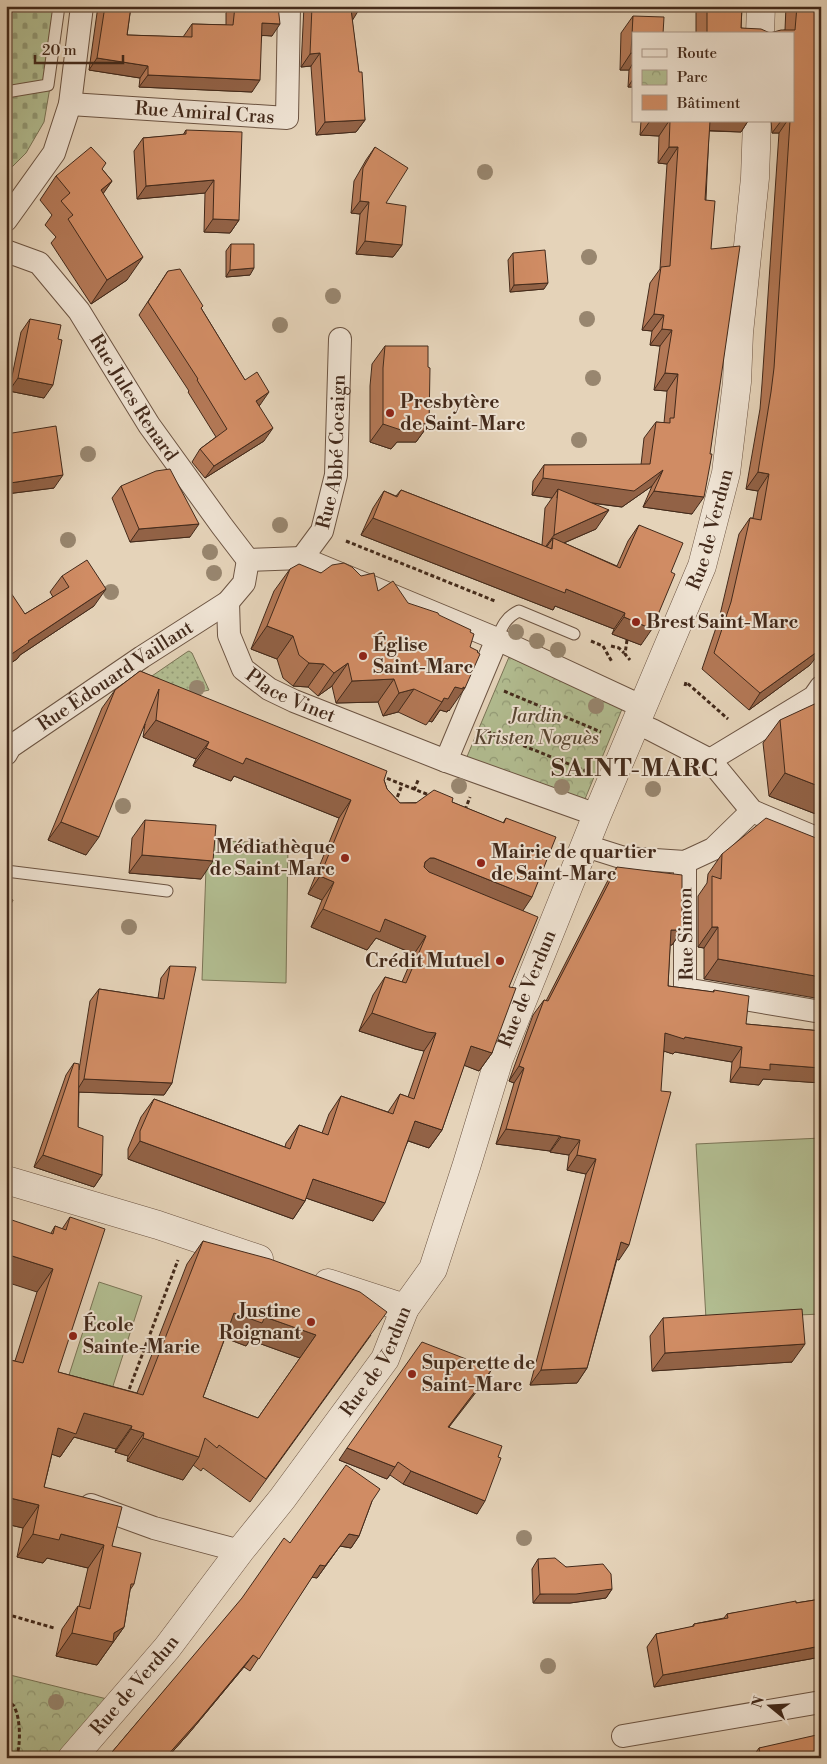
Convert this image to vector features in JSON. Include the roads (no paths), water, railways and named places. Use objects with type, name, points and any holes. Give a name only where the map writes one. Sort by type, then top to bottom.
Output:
[{"type":"street","points":[[6,220],[54,153],[70,104],[82,6]]},
{"type":"street","name":"Rue Amiral Cras","points":[[70,104],[287,118],[289,6]]},
{"type":"street","points":[[760,32],[761,6]]},
{"type":"street","name":"Rue de Verdun","points":[[72,1758],[166,1648],[282,1499],[385,1359],[405,1308],[433,1269],[468,1164],[499,1059],[545,934],[586,846],[597,815],[702,566],[726,473],[737,382],[755,178],[757,122]]},
{"type":"street","name":"Rue Jules Renard","points":[[6,250],[39,263],[79,312],[149,425],[248,560]]},
{"type":"street","name":"Rue Abbé Cocaign","points":[[302,558],[322,531],[336,475],[340,339]]},
{"type":"street","points":[[228,602],[244,583],[248,560],[302,558],[497,639],[640,715],[652,730],[710,760],[752,811],[821,840]]},
{"type":"street","name":"Rue Édouard Vaillant","points":[[6,754],[10,747],[142,657],[228,602]]},
{"type":"street","name":"Place Vinet","points":[[228,602],[229,635],[243,669],[269,689],[294,701],[446,761],[597,815]]},
{"type":"street","points":[[446,761],[497,639]]},
{"type":"street","points":[[710,760],[814,697],[821,687]]},
{"type":"street","points":[[586,846],[624,858],[685,862],[714,849],[752,811]]},
{"type":"street","name":"Rue Simon","points":[[685,862],[684,989],[821,1012]]},
{"type":"street","points":[[6,1180],[188,1234],[279,1266]]},
{"type":"street","points":[[306,1275],[405,1308]]},
{"type":"street","points":[[81,1502],[154,1528],[240,1551]]},
{"type":"street","points":[[623,1736],[821,1702]]},
{"type":"lane","points":[[6,92],[48,85],[59,6]]},
{"type":"lane","points":[[497,639],[503,624],[512,614],[519,611],[574,634]]},
{"type":"lane","points":[[6,871],[167,891]]},
{"type":"place","name":"Presbytère de Saint-Marc","points":[[390,413]]},
{"type":"place","name":"Brest Saint-Marc","points":[[636,622]]},
{"type":"place","name":"Église Saint-Marc","points":[[363,656]]},
{"type":"place","name":"Médiathèque de Saint-Marc","points":[[345,858]]},
{"type":"place","name":"Mairie de quartier de Saint-Marc","points":[[481,863]]},
{"type":"place","name":"Crédit Mutuel","points":[[500,961]]},
{"type":"place","name":"Justine Roignant","points":[[311,1322]]},
{"type":"place","name":"École Sainte-Marie","points":[[73,1336]]},
{"type":"place","name":"Superette de Saint-Marc","points":[[412,1374]]},
{"type":"district","name":"SAINT-MARC","points":[[635,769]]},
{"type":"park label","name":"Jardin Kristen Noguès","points":[[536,727]]}]
